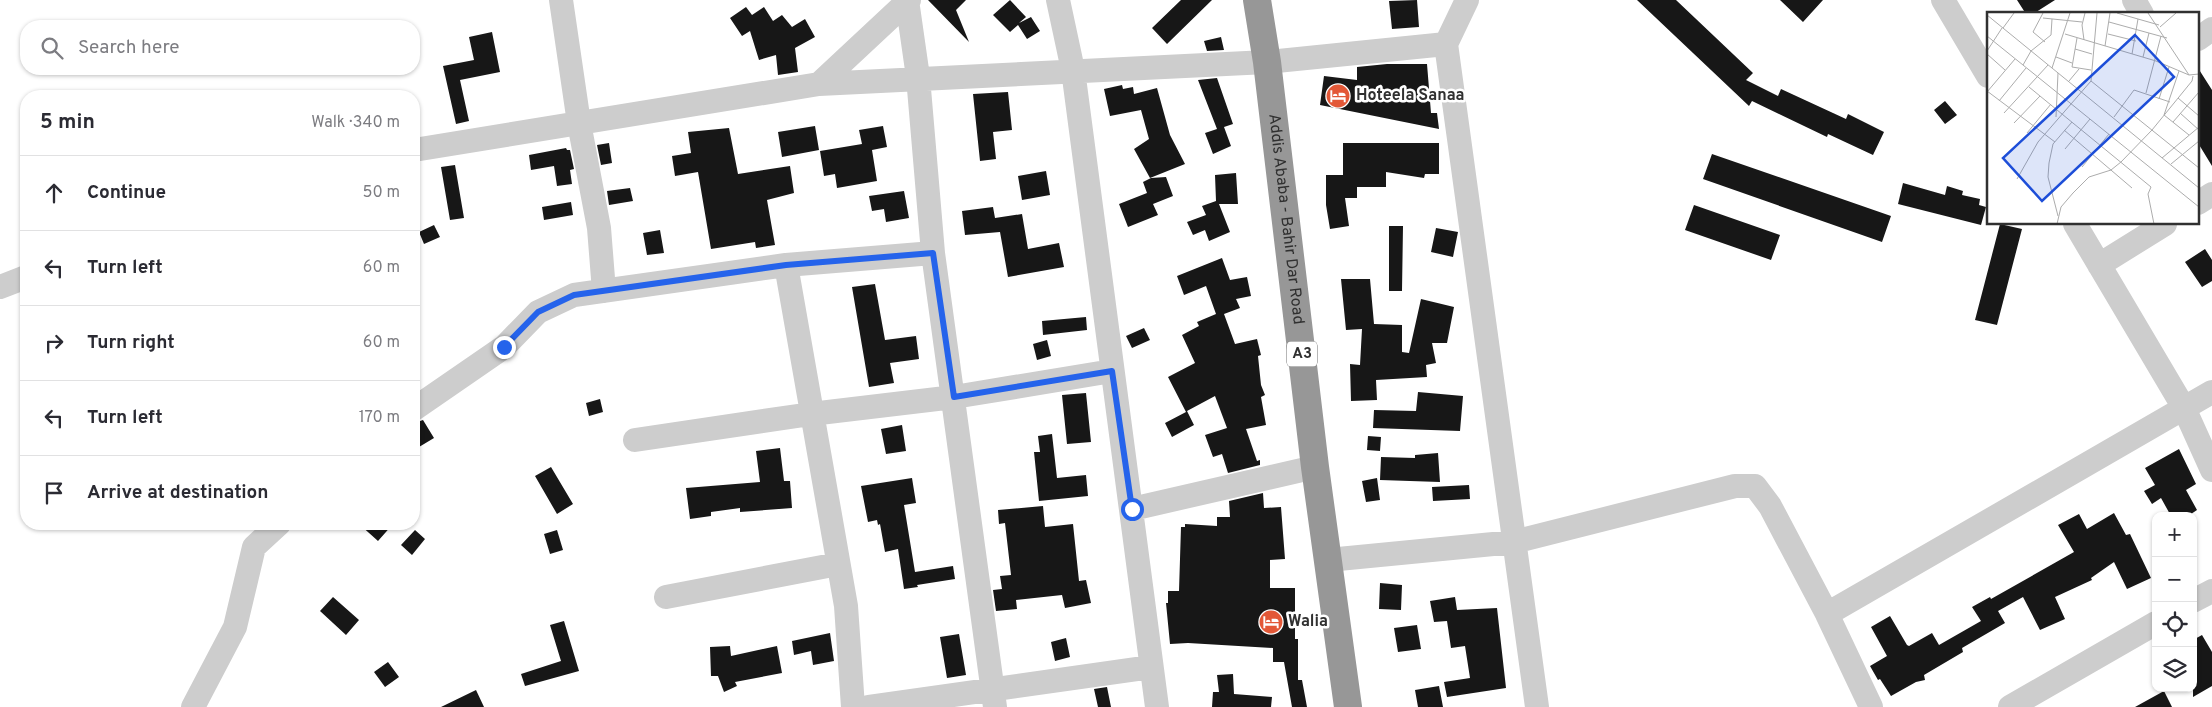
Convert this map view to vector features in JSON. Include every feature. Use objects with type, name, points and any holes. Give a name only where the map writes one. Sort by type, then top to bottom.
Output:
[{"type":"highway","name":"Addis Ababa - Bahir Dar Road","points":[[1257,0],[1267,62],[1315,467],[1348,707]]},
{"type":"street","points":[[561,0],[579,123],[600,228],[604,291]]},
{"type":"street","points":[[819,84],[908,0]]},
{"type":"street","points":[[908,0],[918,77],[933,253],[994,698]]},
{"type":"street","points":[[1058,0],[1072,70],[1157,707]]},
{"type":"street","points":[[1467,0],[1446,44],[1537,707]]},
{"type":"street","points":[[1943,0],[1987,74]]},
{"type":"street","points":[[2134,0],[2141,12]]},
{"type":"street","points":[[2200,38],[2212,29]]},
{"type":"street","points":[[420,149],[819,84],[918,77],[1267,62],[1446,44]]},
{"type":"street","points":[[2200,202],[2212,194]]},
{"type":"street","points":[[2076,225],[2184,408],[2212,470]]},
{"type":"street","points":[[2100,265],[2163,225]]},
{"type":"street","points":[[420,405],[504,347],[538,312],[574,295],[786,265],[933,253]]},
{"type":"street","points":[[786,265],[846,606],[853,707]]},
{"type":"street","points":[[0,287],[20,279]]},
{"type":"street","points":[[635,440],[811,414],[954,397],[1112,371]]},
{"type":"street","points":[[1827,614],[2212,392]]},
{"type":"street","points":[[1132,509],[1315,467]]},
{"type":"street","points":[[1328,560],[1514,542],[1735,486],[1755,486],[1770,506],[1827,614],[1871,707]]},
{"type":"street","points":[[193,707],[236,627],[254,547],[272,530]]},
{"type":"street","points":[[666,597],[838,564]]},
{"type":"street","points":[[2197,600],[2212,591]]},
{"type":"street","points":[[2010,707],[2152,625]]},
{"type":"street","points":[[869,707],[994,698],[1151,667]]},
{"type":"building","points":[[928,0],[966,0],[956,10],[969,42]]},
{"type":"building","points":[[1010,0],[1026,17],[1019,23],[1031,17],[1040,31],[1027,39],[1018,25],[1010,32],[993,15]]},
{"type":"building","points":[[1181,0],[1212,0],[1167,44],[1152,28]]},
{"type":"building","points":[[1417,0],[1419,27],[1392,29],[1389,1]]},
{"type":"building","points":[[1637,0],[1676,0],[1753,73],[1746,80],[1778,96],[1781,89],[1846,119],[1848,114],[1884,132],[1873,155],[1828,134],[1827,137],[1752,101],[1749,106]]},
{"type":"building","points":[[1780,0],[1823,0],[1803,22]]},
{"type":"building","points":[[2017,0],[2055,0],[2036,12],[2025,12]]},
{"type":"building","points":[[746,7],[752,15],[764,7],[773,21],[782,15],[792,27],[805,19],[815,37],[795,48],[798,72],[778,75],[776,55],[759,60],[750,31],[742,36],[730,18]]},
{"type":"building","points":[[492,32],[500,72],[460,80],[469,121],[456,124],[443,66],[474,60],[469,37]]},
{"type":"building","points":[[1221,37],[1224,50],[1207,51],[1204,41]]},
{"type":"building","name":"Hoteela Sanaa","points":[[1387,64],[1427,64],[1431,113],[1437,113],[1439,129],[1320,105],[1324,76],[1357,80],[1357,67]]},
{"type":"building","points":[[2200,71],[2212,90],[2212,166],[2200,146]]},
{"type":"building","points":[[1217,78],[1233,124],[1224,127],[1231,146],[1213,154],[1205,133],[1217,129],[1198,80]]},
{"type":"building","points":[[1122,85],[1123,89],[1133,87],[1134,94],[1157,88],[1170,135],[1185,164],[1150,178],[1134,149],[1149,139],[1141,110],[1110,116],[1104,89]]},
{"type":"building","points":[[1008,92],[1012,130],[993,132],[996,159],[980,161],[973,94]]},
{"type":"building","points":[[1945,101],[1957,115],[1945,124],[1934,110]]},
{"type":"building","points":[[815,126],[819,150],[782,157],[778,132]]},
{"type":"building","points":[[883,126],[887,147],[872,150],[877,181],[837,188],[835,174],[824,176],[820,151],[862,144],[859,130]]},
{"type":"building","points":[[729,128],[738,174],[790,166],[794,193],[767,200],[775,245],[756,248],[755,242],[711,249],[698,172],[675,176],[672,156],[691,153],[688,132]]},
{"type":"building","points":[[609,143],[612,163],[601,165],[597,145]]},
{"type":"building","points":[[1343,143],[1439,143],[1439,174],[1425,174],[1424,178],[1386,172],[1386,187],[1357,187],[1357,198],[1345,198],[1349,226],[1330,229],[1326,205],[1326,175],[1343,175]]},
{"type":"building","points":[[566,148],[570,150],[574,169],[570,170],[572,184],[557,186],[554,166],[531,170],[529,155]]},
{"type":"building","points":[[1712,154],[1891,216],[1882,242],[1703,179]]},
{"type":"building","points":[[455,165],[464,218],[450,220],[441,167]]},
{"type":"building","points":[[1046,171],[1050,195],[1022,200],[1018,176]]},
{"type":"building","points":[[1236,173],[1238,204],[1219,204],[1230,232],[1209,241],[1205,230],[1193,235],[1187,222],[1206,215],[1202,206],[1216,201],[1215,175]]},
{"type":"building","points":[[1166,177],[1173,196],[1153,204],[1158,215],[1128,227],[1119,204],[1147,193],[1143,182],[1151,178]]},
{"type":"building","points":[[1903,183],[1945,195],[1947,186],[1963,191],[1962,195],[1980,199],[1979,205],[1986,207],[1981,225],[1898,204]]},
{"type":"building","points":[[630,188],[633,201],[609,205],[607,191]]},
{"type":"building","points":[[904,191],[909,218],[886,222],[884,209],[872,211],[869,196]]},
{"type":"building","points":[[571,202],[573,215],[544,220],[542,207]]},
{"type":"building","points":[[1694,205],[1780,235],[1771,260],[1685,230]]},
{"type":"building","points":[[993,207],[995,218],[1022,214],[1028,249],[1059,243],[1064,267],[1008,277],[1000,232],[965,235],[962,211]]},
{"type":"building","points":[[434,225],[440,237],[424,244],[420,232]]},
{"type":"building","points":[[2000,225],[2022,229],[1997,325],[1975,320]]},
{"type":"building","points":[[1389,226],[1403,226],[1402,291],[1389,291]]},
{"type":"building","points":[[1436,228],[1458,232],[1453,257],[1431,252]]},
{"type":"building","points":[[660,230],[664,253],[647,255],[643,233]]},
{"type":"building","points":[[2205,249],[2212,260],[2212,281],[2202,287],[2185,262]]},
{"type":"building","points":[[1222,258],[1230,280],[1247,277],[1251,296],[1236,299],[1240,308],[1224,314],[1235,344],[1257,339],[1261,355],[1258,356],[1261,385],[1265,395],[1261,397],[1266,425],[1246,429],[1257,461],[1260,460],[1260,465],[1228,473],[1222,454],[1213,457],[1205,435],[1227,428],[1215,396],[1187,411],[1194,425],[1172,437],[1165,423],[1186,412],[1168,377],[1195,363],[1182,335],[1199,326],[1197,322],[1216,314],[1206,286],[1184,295],[1177,276]]},
{"type":"building","points":[[1341,279],[1370,279],[1374,324],[1402,325],[1402,352],[1409,353],[1421,299],[1454,307],[1447,343],[1432,343],[1436,363],[1426,365],[1427,377],[1376,380],[1377,400],[1351,401],[1350,364],[1360,365],[1362,329],[1346,330]]},
{"type":"building","points":[[875,284],[885,340],[916,336],[919,359],[890,363],[894,383],[869,387],[852,287]]},
{"type":"building","points":[[1086,317],[1087,330],[1043,335],[1042,321]]},
{"type":"building","points":[[1144,328],[1150,340],[1132,348],[1126,336]]},
{"type":"building","points":[[1047,340],[1051,356],[1037,360],[1033,344]]},
{"type":"building","points":[[1418,392],[1463,396],[1460,431],[1373,428],[1374,410],[1416,411]]},
{"type":"building","points":[[1086,393],[1091,442],[1067,444],[1062,395]]},
{"type":"building","points":[[600,399],[603,412],[589,416],[586,403]]},
{"type":"building","points":[[423,420],[434,438],[420,446],[420,421]]},
{"type":"building","points":[[902,425],[906,451],[886,454],[881,429]]},
{"type":"building","points":[[1052,434],[1057,478],[1086,475],[1088,496],[1039,501],[1034,452],[1040,452],[1038,436]]},
{"type":"building","points":[[1368,436],[1381,437],[1380,451],[1367,450]]},
{"type":"building","points":[[780,448],[784,481],[790,481],[792,508],[740,512],[740,508],[711,512],[711,516],[690,519],[686,488],[760,482],[756,451]]},
{"type":"building","points":[[2179,449],[2196,484],[2186,490],[2197,510],[2194,512],[2169,512],[2161,498],[2152,504],[2144,491],[2155,485],[2145,468]]},
{"type":"building","points":[[1438,453],[1440,482],[1380,480],[1381,457],[1415,458],[1415,455]]},
{"type":"building","points":[[551,467],[573,504],[557,514],[535,476]]},
{"type":"building","points":[[912,478],[916,503],[904,505],[915,572],[953,566],[955,579],[904,589],[898,549],[885,552],[880,524],[878,525],[877,520],[868,522],[861,486]]},
{"type":"building","points":[[1377,478],[1380,500],[1366,502],[1362,481]]},
{"type":"building","points":[[1469,485],[1470,499],[1433,501],[1432,487]]},
{"type":"building","points":[[1263,493],[1264,508],[1281,507],[1285,559],[1270,560],[1270,588],[1295,588],[1295,639],[1298,639],[1298,680],[1302,680],[1307,707],[1292,707],[1284,662],[1273,662],[1273,648],[1188,643],[1170,644],[1166,603],[1168,603],[1168,591],[1179,591],[1181,527],[1185,527],[1185,524],[1217,526],[1217,517],[1230,517],[1229,501]]},
{"type":"building","points":[[1043,506],[1045,527],[1073,524],[1079,581],[1086,580],[1091,603],[1065,608],[1062,595],[1016,600],[1017,609],[996,611],[993,590],[1002,589],[1000,576],[1011,575],[1005,523],[999,524],[998,510]]},
{"type":"building","points":[[2114,513],[2126,535],[2130,534],[2151,578],[2127,589],[2114,562],[2091,578],[2092,580],[2055,597],[2065,619],[2040,630],[2023,597],[1998,611],[2005,623],[1962,648],[1963,652],[1924,675],[1925,680],[1916,682],[1891,696],[1880,679],[1878,680],[1870,666],[1887,656],[1871,627],[1890,616],[1907,645],[1909,646],[1932,633],[1939,645],[1981,621],[1972,607],[1990,597],[1991,599],[2074,552],[2058,525],[2079,514],[2087,529]]},
{"type":"building","points":[[366,530],[388,530],[378,541]]},
{"type":"building","points":[[415,530],[425,539],[412,555],[401,545]]},
{"type":"building","points":[[557,530],[563,550],[550,554],[544,534]]},
{"type":"building","points":[[1380,583],[1402,585],[1401,610],[1379,609]]},
{"type":"building","points":[[333,597],[359,620],[346,635],[320,611]]},
{"type":"building","points":[[1455,597],[1457,610],[1497,608],[1506,688],[1447,697],[1444,682],[1470,678],[1465,646],[1451,648],[1447,621],[1434,622],[1430,601]]},
{"type":"building","points":[[564,621],[579,671],[525,686],[521,674],[561,661],[550,625]]},
{"type":"building","points":[[1417,625],[1421,649],[1398,652],[1394,628]]},
{"type":"building","points":[[830,633],[834,661],[813,665],[811,651],[794,655],[792,641]]},
{"type":"building","points":[[959,634],[966,675],[947,678],[940,637]]},
{"type":"building","points":[[2202,635],[2212,652],[2212,686],[2193,697],[2193,692],[2197,692],[2197,638]]},
{"type":"building","points":[[1066,638],[1070,657],[1055,661],[1051,642]]},
{"type":"building","points":[[730,646],[731,656],[777,646],[782,673],[735,682],[737,686],[724,692],[718,676],[711,676],[710,647]]},
{"type":"building","points":[[388,662],[399,677],[385,687],[374,672]]},
{"type":"building","points":[[1233,674],[1234,694],[1272,697],[1271,707],[1212,707],[1213,692],[1219,692],[1217,675]]},
{"type":"building","points":[[1439,686],[1443,707],[1418,707],[1415,690]]},
{"type":"building","points":[[1107,687],[1111,707],[1098,707],[1094,689]]},
{"type":"building","points":[[476,690],[484,707],[441,707]]},
{"type":"building","points":[[2164,692],[2172,707],[2135,707]]},
{"type":"place","name":"Hoteela Sanaa","points":[[1338,96]]},
{"type":"place","name":"Walia","points":[[1271,622]]},
{"type":"route","points":[[504,347],[538,312],[574,295],[786,265],[933,253],[954,397],[1112,371],[1132,509]]}]
